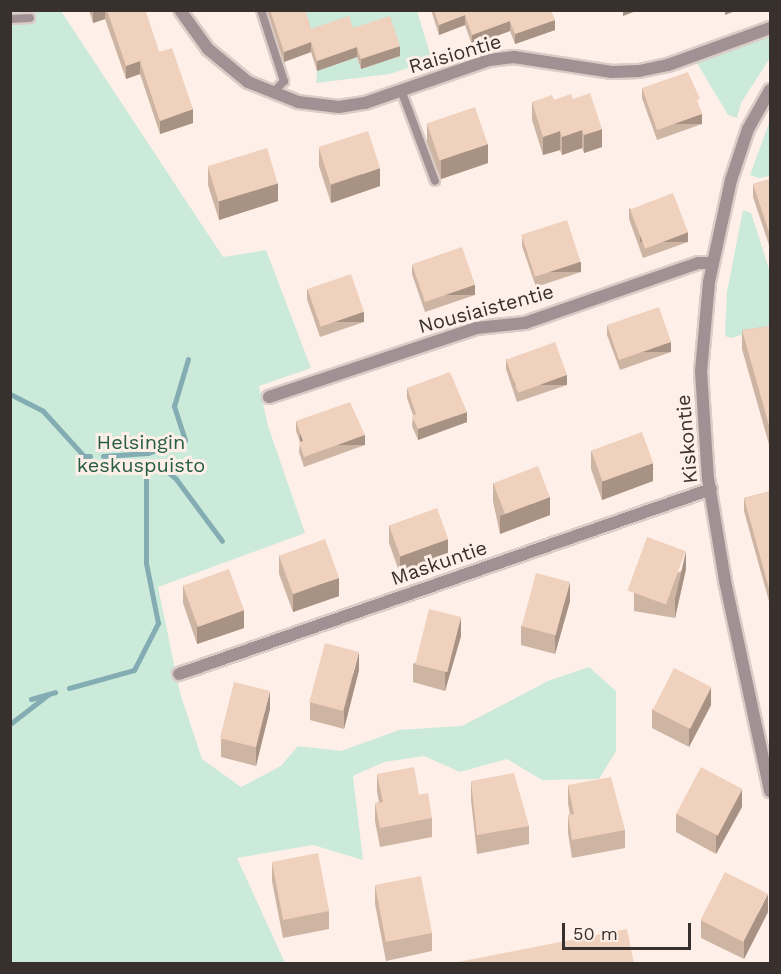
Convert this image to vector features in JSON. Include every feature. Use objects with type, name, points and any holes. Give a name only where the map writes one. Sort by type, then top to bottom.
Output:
[{"type":"street","name":"Raisiontie","points":[[180,10],[228,68],[273,93],[307,105],[339,107],[401,90],[489,60],[514,57],[612,72],[639,71],[668,65],[771,28]]},
{"type":"street","name":"Kiskontie","points":[[771,90],[748,129],[738,160],[713,262],[701,371],[711,489],[738,653],[771,791]]},
{"type":"street","name":"Nousiaistentie","points":[[269,397],[476,328],[525,323],[698,263],[713,262]]},
{"type":"street","name":"Maskuntie","points":[[179,674],[711,489]]},
{"type":"lane","points":[[261,10],[284,81],[273,93]]},
{"type":"lane","points":[[10,19],[30,18]]},
{"type":"lane","points":[[401,90],[435,181]]},
{"type":"green space","name":"Helsingin keskuspuisto","points":[[10,11],[61,11],[223,257],[266,250],[311,368],[259,386],[268,426],[305,533],[158,587],[180,693],[202,759],[241,787],[281,766],[298,746],[341,751],[399,730],[462,726],[548,681],[589,667],[616,691],[616,751],[599,779],[542,780],[507,759],[460,772],[424,756],[384,762],[353,776],[363,860],[313,845],[237,858],[285,963],[11,963]]},
{"type":"green space","points":[[302,11],[417,11],[432,60],[390,74],[316,83],[317,71],[357,57],[361,69],[400,56],[311,39]]},
{"type":"green space","points":[[769,34],[770,58],[741,103],[737,118],[728,115],[697,63]]},
{"type":"green space","points":[[770,120],[770,176],[759,178],[750,175]]},
{"type":"green space","points":[[743,210],[751,213],[770,272],[770,327],[731,338],[725,336],[727,292]]},
{"type":"building","points":[[107,10],[145,10],[159,52],[172,48],[193,109],[160,121],[140,61],[126,66]]},
{"type":"building","points":[[270,10],[305,10],[311,29],[349,16],[353,28],[390,16],[400,46],[361,59],[357,47],[317,61],[311,42],[284,52]]},
{"type":"building","points":[[434,10],[551,10],[555,20],[515,34],[510,21],[472,35],[465,15],[439,25]]},
{"type":"building","points":[[688,72],[700,99],[697,100],[702,114],[657,130],[642,88]]},
{"type":"building","points":[[590,93],[602,129],[584,135],[582,130],[562,137],[560,131],[543,137],[532,102],[552,95],[554,100],[571,94],[573,99]]},
{"type":"building","points":[[475,107],[488,144],[439,160],[427,124]]},
{"type":"building","points":[[368,131],[380,168],[331,184],[319,147]]},
{"type":"building","points":[[267,148],[278,183],[219,202],[208,166]]},
{"type":"building","points":[[771,179],[771,238],[753,184]]},
{"type":"building","points":[[673,193],[688,232],[645,249],[630,209]]},
{"type":"building","points":[[567,220],[581,262],[535,277],[521,235]]},
{"type":"building","points":[[462,247],[475,285],[425,302],[412,264]]},
{"type":"building","points":[[351,274],[364,312],[321,327],[308,289]]},
{"type":"building","points":[[659,307],[671,342],[619,360],[607,325]]},
{"type":"building","points":[[771,326],[771,429],[770,429],[742,330]]},
{"type":"building","points":[[555,342],[567,375],[518,393],[506,360]]},
{"type":"building","points":[[450,372],[467,412],[418,429],[412,416],[416,414],[407,388]]},
{"type":"building","points":[[350,402],[365,435],[304,457],[299,442],[303,441],[296,421]]},
{"type":"building","points":[[642,432],[653,463],[603,481],[591,450]]},
{"type":"building","points":[[538,466],[550,497],[505,514],[493,483]]},
{"type":"building","points":[[771,491],[771,592],[770,592],[744,498]]},
{"type":"building","points":[[437,508],[448,539],[400,556],[389,525]]},
{"type":"building","points":[[647,537],[686,551],[666,605],[628,591]]},
{"type":"building","points":[[325,539],[339,578],[293,594],[279,556]]},
{"type":"building","points":[[229,569],[244,610],[198,627],[183,586]]},
{"type":"building","points":[[536,573],[570,582],[556,635],[522,626]]},
{"type":"building","points":[[429,609],[461,617],[447,672],[415,664]]},
{"type":"building","points":[[325,643],[359,652],[343,711],[309,702]]},
{"type":"building","points":[[674,668],[711,687],[690,729],[653,710]]},
{"type":"building","points":[[234,682],[270,691],[256,747],[220,738]]},
{"type":"building","points":[[414,767],[419,795],[428,793],[432,818],[380,828],[375,803],[383,802],[377,774]]},
{"type":"building","points":[[701,767],[742,789],[718,836],[676,814]]},
{"type":"building","points":[[514,773],[529,826],[477,835],[471,781]]},
{"type":"building","points":[[611,777],[625,830],[572,840],[568,815],[574,814],[568,785]]},
{"type":"building","points":[[318,853],[329,911],[283,920],[272,862]]},
{"type":"building","points":[[725,872],[768,894],[743,942],[700,920]]},
{"type":"building","points":[[421,876],[432,933],[386,942],[375,885]]},
{"type":"building","points":[[627,929],[634,963],[453,963]]},
{"type":"waterway","points":[[103,456],[148,453],[185,440],[174,406],[188,359]]},
{"type":"waterway","points":[[10,394],[43,411],[84,456],[90,456]]},
{"type":"waterway","points":[[159,465],[176,479],[222,541]]},
{"type":"waterway","points":[[69,688],[134,670],[158,623],[146,563],[146,469]]},
{"type":"waterway","points":[[31,699],[55,692]]},
{"type":"waterway","points":[[10,724],[49,694]]}]
